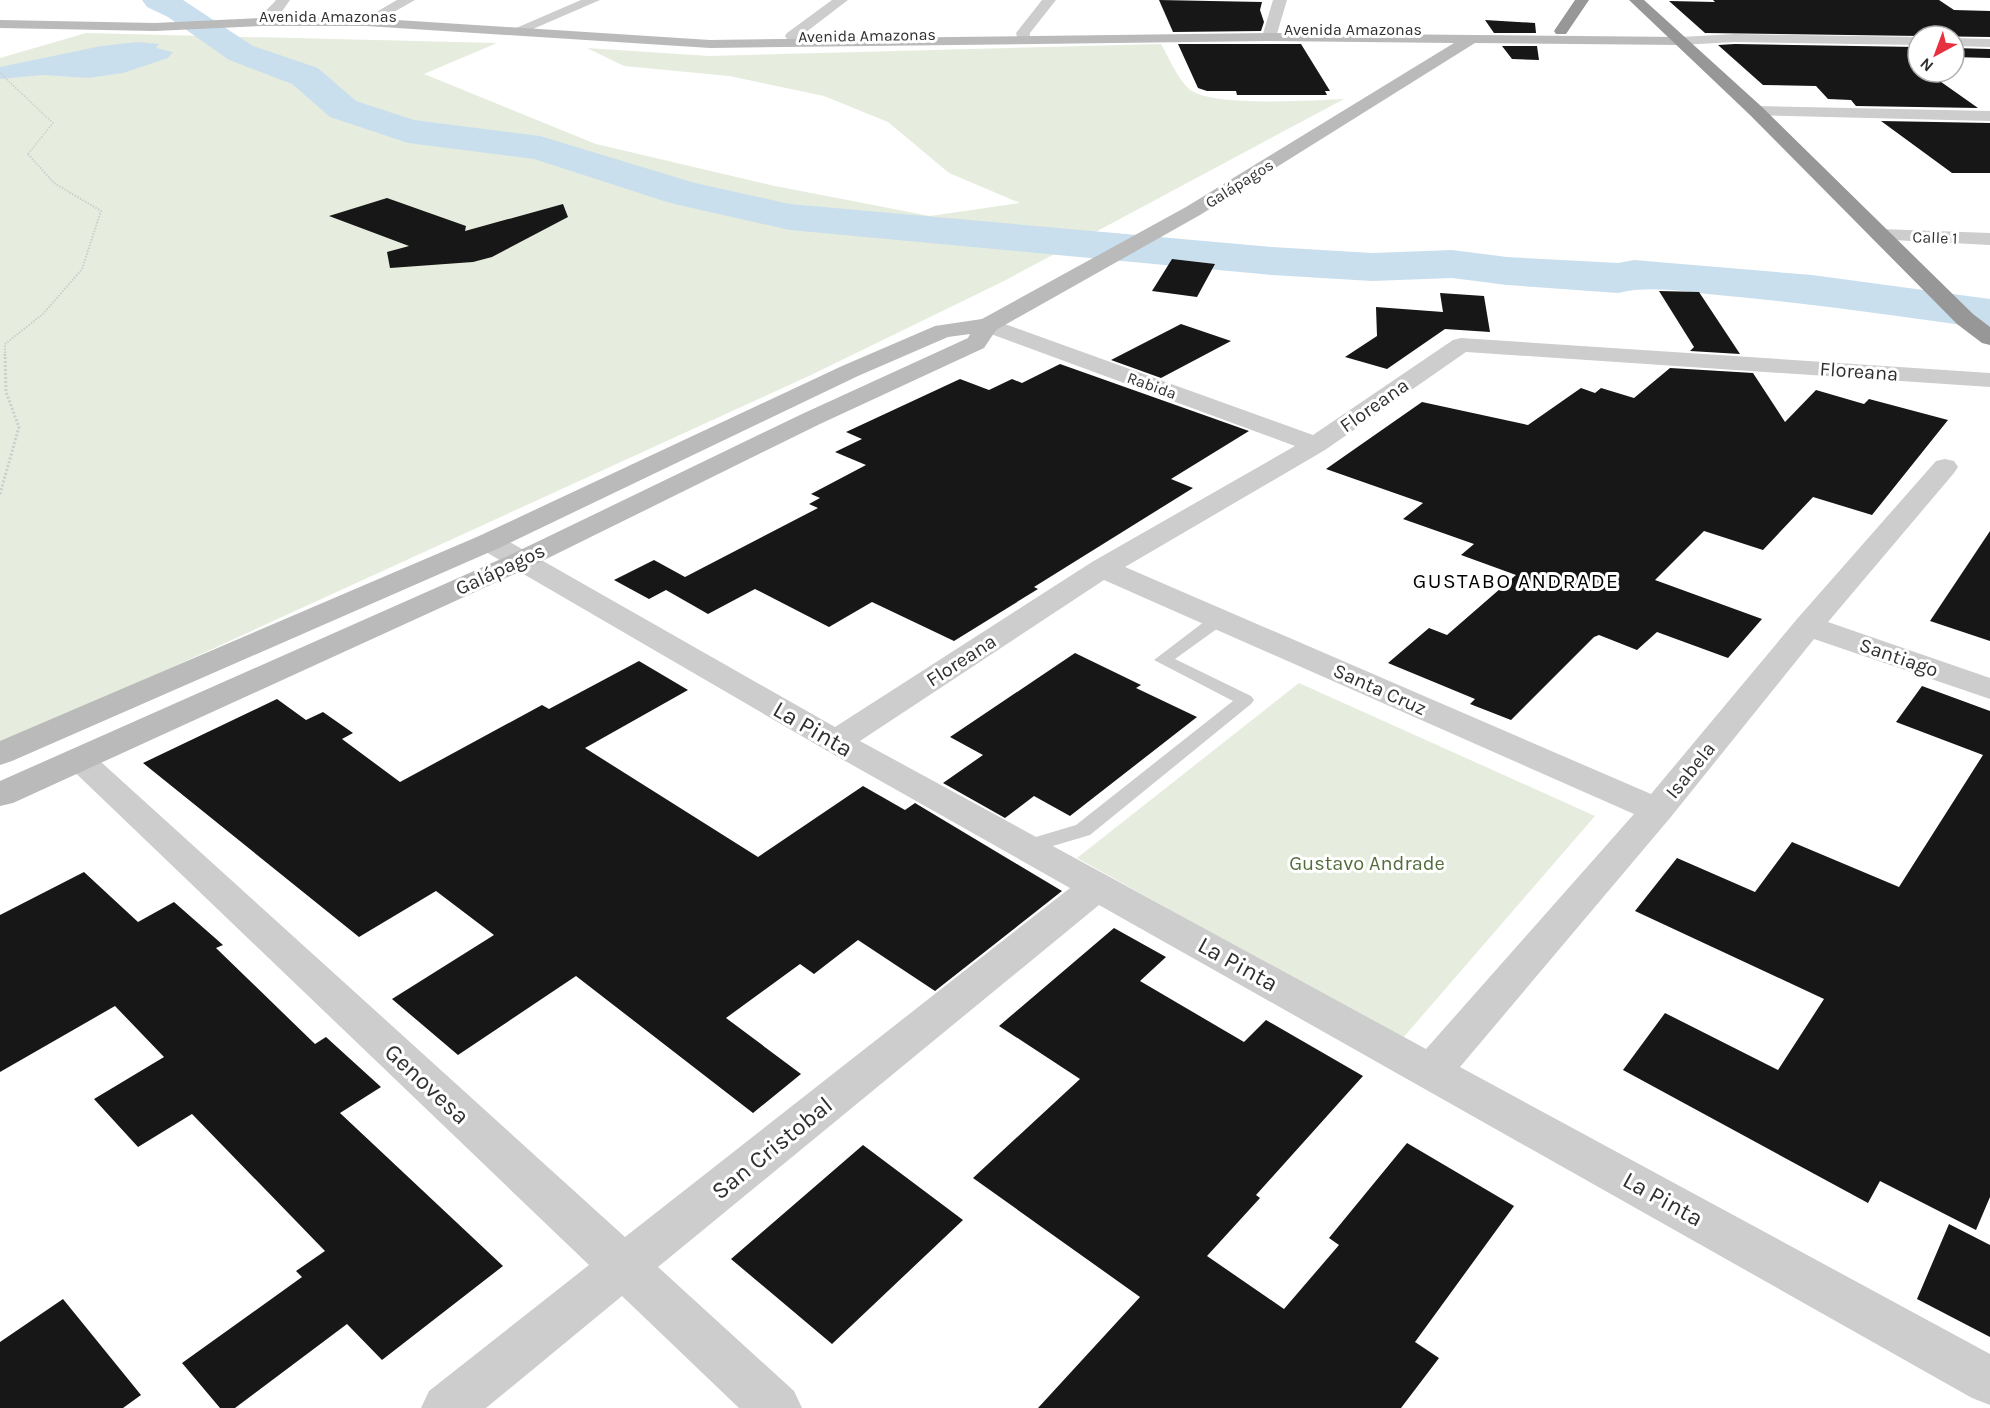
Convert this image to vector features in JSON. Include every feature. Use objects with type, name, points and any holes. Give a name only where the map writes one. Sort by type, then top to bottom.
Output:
[{"type":"highway","points":[[1561,31],[1582,0]]},
{"type":"highway","points":[[1636,0],[1756,111],[1965,320],[1990,338]]},
{"type":"main road","name":"Avenida Amazonas","points":[[0,15],[171,20],[373,18],[535,25],[639,33],[1023,37]]},
{"type":"main road","name":"Avenida Amazonas","points":[[373,18],[617,40],[710,44],[1270,33],[1676,36]]},
{"type":"main road","name":"Avenida Amazonas","points":[[0,24],[155,27],[255,19]]},
{"type":"main road","name":"Avenida Amazonas","points":[[1478,34],[1561,31],[1676,36]]},
{"type":"main road","name":"Galápagos","points":[[0,754],[489,542],[943,331],[988,325],[1187,214],[1478,34]]},
{"type":"main road","name":"Galápagos","points":[[0,795],[522,560],[832,409],[976,342],[988,325]]},
{"type":"street","points":[[255,19],[283,0]]},
{"type":"street","points":[[373,18],[408,0]]},
{"type":"street","points":[[514,32],[593,0]]},
{"type":"street","points":[[792,36],[841,0]]},
{"type":"street","points":[[1023,37],[1049,0]]},
{"type":"street","points":[[1270,33],[1280,0]]},
{"type":"street","name":"Avenida Amazonas","points":[[1676,36],[1906,41]]},
{"type":"street","points":[[1966,42],[1990,43]]},
{"type":"street","points":[[1756,111],[1990,116]]},
{"type":"street","name":"Calle 1","points":[[1880,235],[1990,239]]},
{"type":"street","name":"Rabida","points":[[988,325],[1316,445]]},
{"type":"street","name":"Floreana","points":[[836,742],[1102,568],[1316,445],[1461,345],[1990,380]]},
{"type":"street","name":"Isabela","points":[[1432,1071],[1657,810],[1808,626],[1945,467]]},
{"type":"street","name":"La Pinta","points":[[489,542],[836,742],[1990,1381]]},
{"type":"street","name":"Santa Cruz","points":[[1102,568],[1657,810]]},
{"type":"street","name":"Santiago","points":[[1808,626],[1990,689]]},
{"type":"street","name":"Genovesa","points":[[78,759],[776,1408]]},
{"type":"street","name":"San Cristobal","points":[[447,1408],[1096,886]]},
{"type":"lane","points":[[1026,847],[1083,830],[1245,700],[1163,660],[1219,619]]},
{"type":"path","points":[[0,73],[53,123],[26,154],[54,183],[101,211],[82,269],[43,314],[5,344],[6,392],[20,427],[0,494]]},
{"type":"green space","points":[[86,33],[497,43],[424,74],[596,144],[775,186],[930,216],[1020,203],[949,173],[888,122],[824,96],[729,76],[624,66],[587,48],[709,56],[1161,44],[1184,84],[1199,94],[1238,101],[1344,99],[1004,281],[811,375],[0,746],[0,58]]},
{"type":"green space","name":"Gustavo Andrade","points":[[1299,683],[1595,816],[1402,1039],[1077,858]]},
{"type":"water","points":[[138,42],[159,44],[156,48],[173,52],[168,58],[123,73],[88,78],[43,75],[0,79],[0,67],[101,46]]},
{"type":"building","points":[[1159,0],[1262,2],[1260,10],[1264,22],[1261,31],[1173,32]]},
{"type":"building","points":[[1713,0],[1939,0],[1954,10],[1990,11],[1990,37],[1966,37],[1966,24],[1906,24],[1906,36],[1705,33],[1669,1],[1715,2]]},
{"type":"building","points":[[1485,20],[1535,23],[1536,33],[1494,33]]},
{"type":"building","points":[[1178,44],[1301,44],[1330,91],[1325,91],[1327,95],[1237,95],[1236,91],[1207,91],[1198,88]]},
{"type":"building","points":[[1718,45],[1906,47],[1906,84],[1944,84],[1978,108],[1856,106],[1851,100],[1828,99],[1816,86],[1763,85]]},
{"type":"building","points":[[1502,46],[1537,46],[1539,60],[1512,59]]},
{"type":"building","points":[[1966,48],[1990,49],[1990,58],[1966,57]]},
{"type":"building","points":[[1881,121],[1990,123],[1990,173],[1952,173]]},
{"type":"building","points":[[387,198],[466,226],[465,231],[563,204],[568,217],[492,257],[473,262],[390,268],[387,252],[409,246],[329,216]]},
{"type":"building","points":[[1172,259],[1215,264],[1197,297],[1152,291]]},
{"type":"building","points":[[1659,291],[1699,292],[1740,354],[1690,351],[1694,347]]},
{"type":"building","points":[[1440,293],[1484,296],[1490,332],[1445,329],[1387,369],[1345,357],[1377,336],[1376,307],[1443,312]]},
{"type":"building","points":[[1181,324],[1231,341],[1161,378],[1111,360]]},
{"type":"building","points":[[1060,364],[1249,431],[1171,479],[1193,488],[1034,587],[1038,589],[954,641],[872,602],[829,627],[755,589],[708,614],[666,590],[649,599],[614,580],[654,560],[685,577],[818,508],[809,504],[820,498],[811,494],[866,465],[835,452],[862,439],[846,432],[960,379],[989,390],[1012,379],[1022,383]]},
{"type":"building","points":[[1670,368],[1753,373],[1785,422],[1816,390],[1864,404],[1869,399],[1948,420],[1872,515],[1813,497],[1763,550],[1704,531],[1655,580],[1762,619],[1728,658],[1657,632],[1637,650],[1599,635],[1594,637],[1511,720],[1470,704],[1475,699],[1388,663],[1429,628],[1447,635],[1516,575],[1461,555],[1474,544],[1403,519],[1423,503],[1326,469],[1422,402],[1528,425],[1581,388],[1595,393],[1601,388],[1634,398]]},
{"type":"building","points":[[1990,531],[1990,641],[1930,621]]},
{"type":"building","points":[[1075,653],[1141,685],[1136,688],[1197,717],[1070,816],[1034,796],[1005,818],[943,783],[983,755],[950,737]]},
{"type":"building","points":[[639,661],[688,690],[585,748],[758,857],[863,786],[905,810],[915,803],[1062,891],[935,991],[858,940],[814,974],[800,964],[726,1018],[801,1074],[753,1113],[576,976],[458,1055],[392,999],[494,935],[436,891],[359,937],[143,763],[277,699],[306,720],[323,712],[353,733],[342,739],[400,782],[542,705],[549,709]]},
{"type":"building","points":[[1922,686],[1990,711],[1990,1197],[1976,1230],[1880,1181],[1868,1203],[1623,1070],[1665,1013],[1778,1070],[1824,999],[1635,911],[1677,858],[1755,892],[1792,842],[1899,887],[1983,755],[1896,722]]},
{"type":"building","points":[[84,872],[138,922],[174,902],[223,945],[216,948],[315,1044],[326,1037],[381,1087],[340,1113],[503,1266],[382,1360],[347,1324],[235,1408],[220,1408],[182,1363],[302,1277],[296,1271],[325,1251],[192,1114],[138,1147],[94,1099],[164,1057],[115,1006],[0,1072],[0,915]]},
{"type":"building","points":[[1114,928],[1166,957],[1140,981],[1244,1042],[1266,1020],[1363,1076],[1256,1195],[1260,1198],[1207,1256],[1284,1309],[1339,1245],[1329,1238],[1407,1143],[1514,1206],[1415,1342],[1439,1358],[1401,1408],[1038,1408],[1140,1297],[973,1178],[1080,1079],[999,1026]]},
{"type":"building","points":[[863,1145],[963,1220],[832,1344],[731,1259]]},
{"type":"building","points":[[1949,1224],[1990,1245],[1990,1337],[1917,1299]]},
{"type":"building","points":[[63,1299],[141,1395],[123,1408],[0,1408],[0,1342]]},
{"type":"waterway","points":[[158,0],[179,10],[241,53],[305,76],[343,109],[408,131],[540,148],[685,194],[790,217],[921,227],[1272,261],[1372,267],[1452,264],[1507,271],[1618,278],[1634,274],[1679,277],[1812,290],[1990,314]]},
{"type":"district","name":"GUSTABO ANDRADE","points":[[1516,581]]}]
